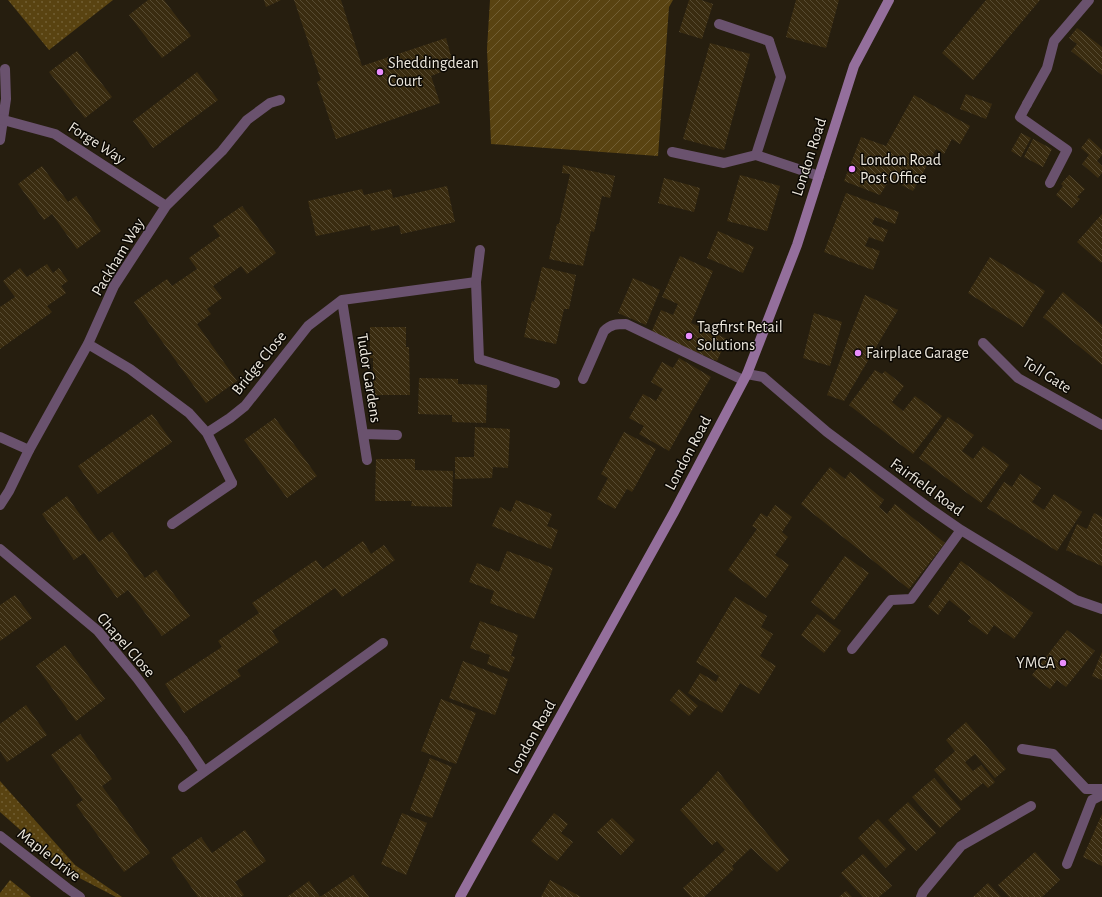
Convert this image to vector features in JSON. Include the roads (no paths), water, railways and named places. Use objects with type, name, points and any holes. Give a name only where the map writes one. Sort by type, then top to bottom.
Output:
[{"type":"main road","name":"London Road","points":[[460,897],[674,512],[745,377],[797,245],[854,66],[889,0]]},
{"type":"street","points":[[1050,183],[1067,150],[1020,117],[1047,68],[1054,41],[1089,0]]},
{"type":"street","points":[[719,24],[769,41],[781,77],[756,155]]},
{"type":"street","points":[[0,140],[6,99],[5,69]]},
{"type":"street","name":"Packham Way","points":[[0,505],[9,491],[28,450],[88,344],[114,286],[166,206],[222,152],[247,120],[270,103],[280,100]]},
{"type":"street","name":"Forge Way","points":[[2,119],[55,134],[166,206]]},
{"type":"street","points":[[672,152],[724,163],[756,155],[819,176]]},
{"type":"street","points":[[480,250],[476,282],[479,359],[555,383]]},
{"type":"street","name":"Bridge Close","points":[[207,433],[245,406],[308,326],[342,300],[476,282]]},
{"type":"street","name":"Tudor Gardens","points":[[342,300],[367,460]]},
{"type":"street","name":"Fairfield Road","points":[[583,379],[604,331],[617,324],[626,324],[745,377],[763,377],[827,432],[929,508],[1076,600],[1102,609]]},
{"type":"street","name":"Toll Gate","points":[[983,343],[1018,378],[1102,425]]},
{"type":"street","points":[[88,344],[130,369],[189,413],[207,433],[232,483],[172,524]]},
{"type":"street","points":[[363,434],[397,435]]},
{"type":"street","points":[[0,437],[28,450]]},
{"type":"street","points":[[852,650],[891,600],[910,599],[962,530]]},
{"type":"street","name":"Chapel Close","points":[[0,549],[98,631],[140,683],[183,740],[204,771]]},
{"type":"street","points":[[183,787],[383,643]]},
{"type":"street","points":[[1022,749],[1053,754],[1086,789],[1102,789]]},
{"type":"street","points":[[1067,864],[1092,800],[1102,795]]},
{"type":"street","points":[[921,897],[923,892],[961,846],[1031,806]]},
{"type":"street","name":"Maple Drive","points":[[0,836],[66,888],[80,897]]},
{"type":"place","name":"Sheddingdean Court","points":[[380,72]]},
{"type":"place","name":"London Road Post Office","points":[[852,169]]},
{"type":"place","name":"Tagfirst Retail Solutions","points":[[689,336]]},
{"type":"place","name":"Fairplace Garage","points":[[858,353]]},
{"type":"place","name":"YMCA","points":[[1063,663]]}]
